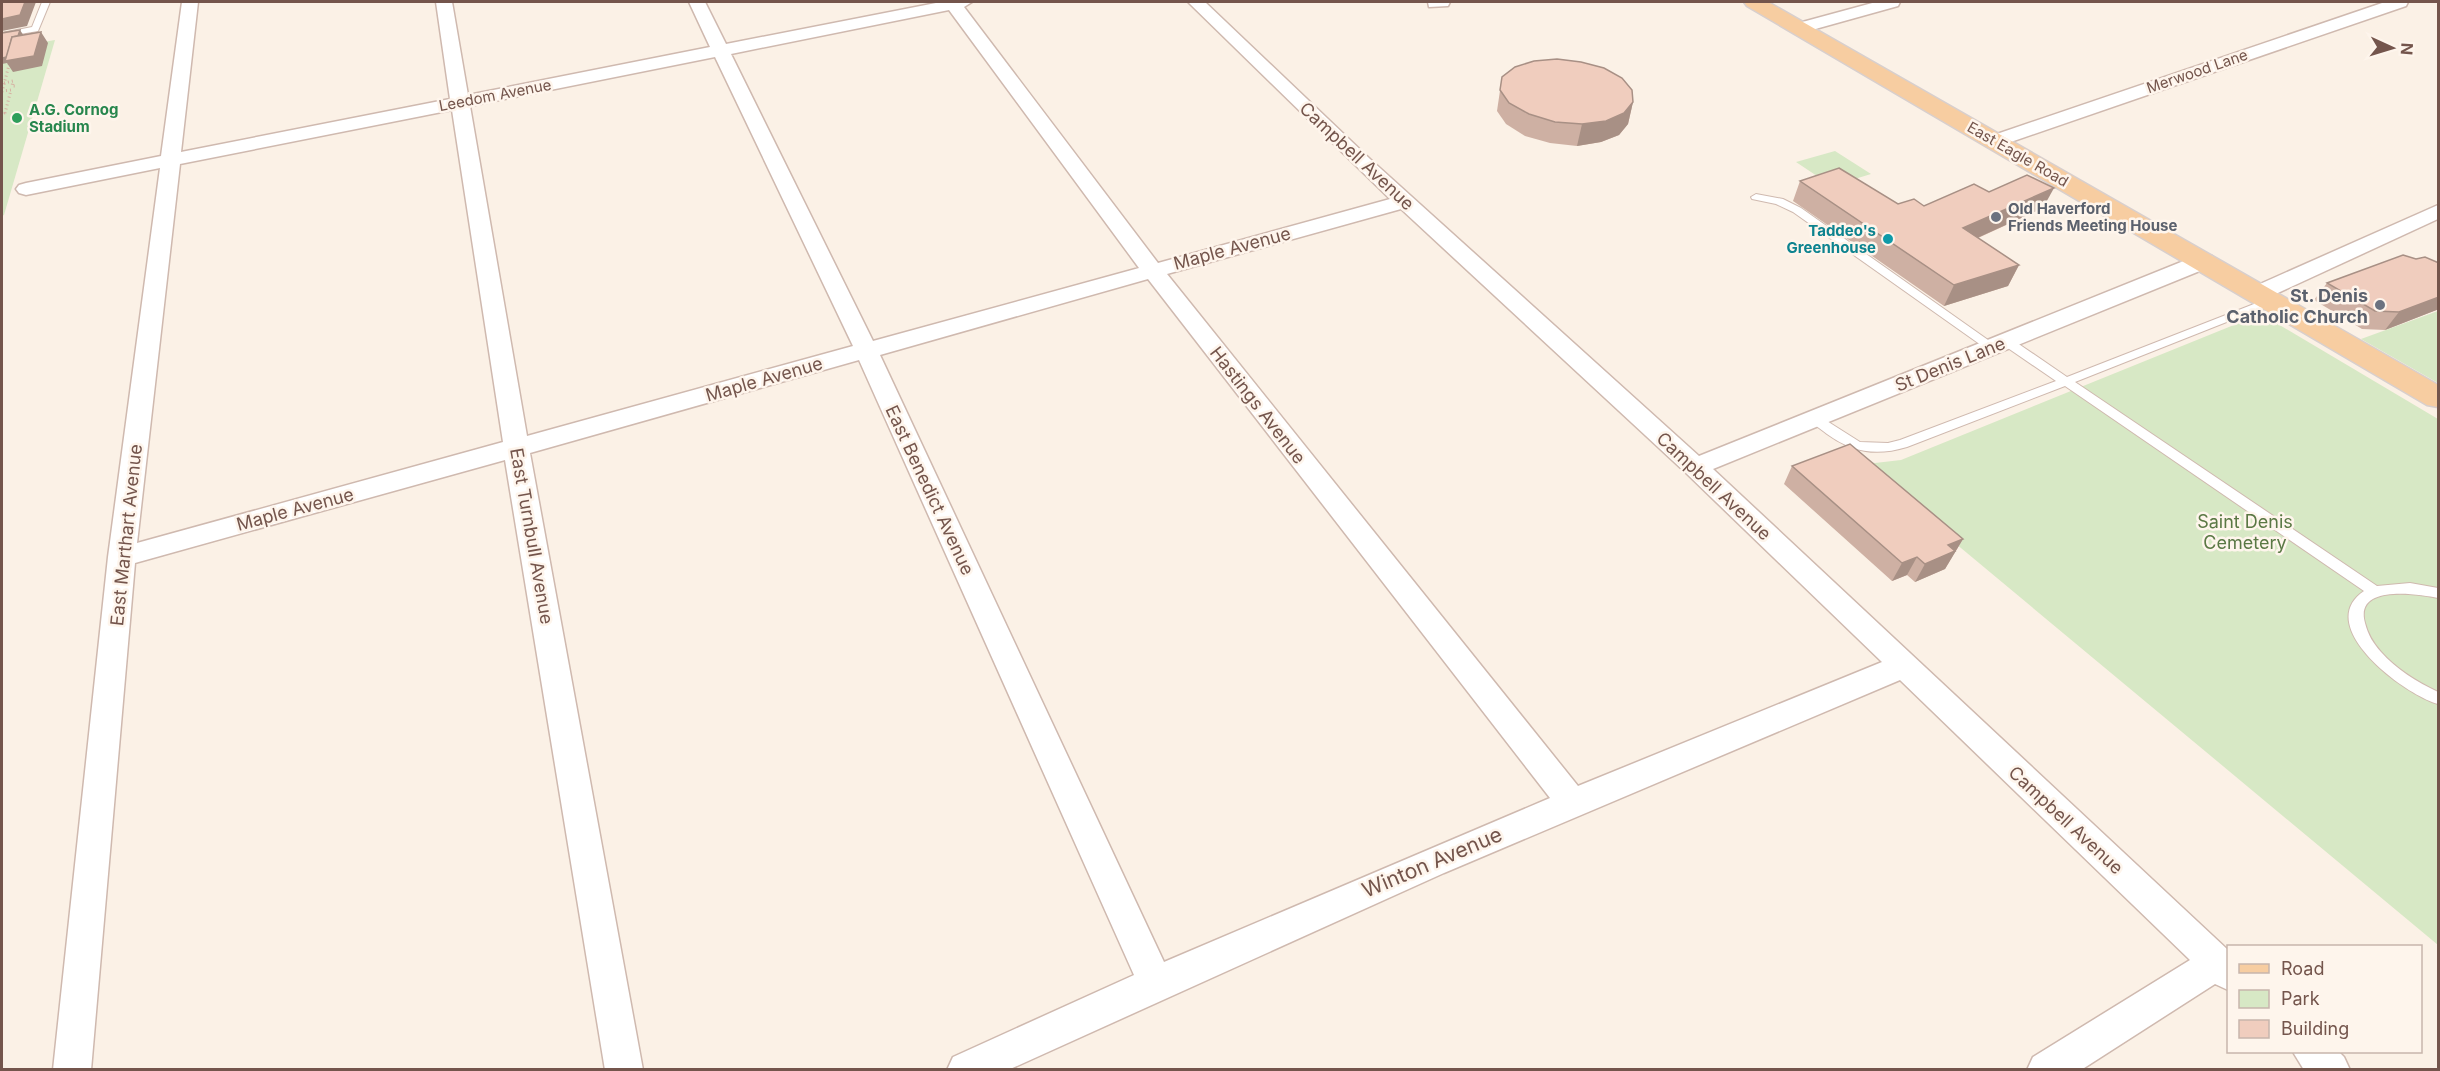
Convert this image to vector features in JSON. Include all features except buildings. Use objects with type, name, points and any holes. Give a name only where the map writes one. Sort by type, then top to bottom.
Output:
[{"type":"main road","name":"East Eagle Road","points":[[1754,2],[2439,398]]},
{"type":"street","name":"East Marthart Avenue","points":[[72,1070],[122,556],[190,2]]},
{"type":"street","name":"East Turnbull Avenue","points":[[444,2],[516,448],[624,1070]]},
{"type":"street","name":"East Benedict Avenue","points":[[697,2],[866,350],[1155,982]]},
{"type":"street","name":"Leedom Avenue","points":[[26,189],[957,2]]},
{"type":"street","name":"Hastings Avenue","points":[[957,2],[1152,270],[1572,802]]},
{"type":"street","name":"Campbell Avenue","points":[[1196,2],[1405,201],[1695,467],[2223,968]]},
{"type":"street","points":[[1801,28],[1892,2]]},
{"type":"street","name":"Merwood Lane","points":[[1995,141],[2400,2]]},
{"type":"street","name":"Maple Avenue","points":[[122,556],[1405,201]]},
{"type":"street","points":[[2259,293],[2438,212]]},
{"type":"street","name":"St Denis Lane","points":[[1695,467],[2204,261]]},
{"type":"street","name":"Winton Avenue","points":[[966,1070],[1155,982],[1572,802],[1903,666]]},
{"type":"street","points":[[2046,1070],[2223,968]]},
{"type":"street","points":[[2313,1053],[2331,1070]]},
{"type":"lane","points":[[2,35],[35,30],[46,2]]},
{"type":"lane","points":[[1756,198],[1779,201],[1797,210],[1999,344],[2066,383],[2374,591]]},
{"type":"lane","points":[[1815,419],[1854,447],[1886,448],[2066,383],[2258,306],[2261,302],[2259,293]]},
{"type":"lane","points":[[2439,593],[2397,587],[2374,591],[2361,602],[2356,616],[2361,634],[2375,655],[2397,675],[2439,698]]},
{"type":"path","points":[[8,113],[5,113],[11,90],[2,92],[12,56]]},
{"type":"path","points":[[4,83],[14,81],[12,86],[16,86]]},
{"type":"green space","name":"A.G. Cornog Stadium","points":[[55,40],[4,215],[2,216],[2,49]]},
{"type":"green space","points":[[1835,151],[1871,174],[1832,186],[1796,162]]},
{"type":"green space","points":[[2438,311],[2438,383],[2361,339]]},
{"type":"green space","name":"Saint Denis Cemetery","points":[[2261,314],[2438,419],[2438,945],[1854,459],[1875,463],[1901,460]]},
{"type":"place","name":"A.G. Cornog Stadium","points":[[17,118]]},
{"type":"place","name":"Old Haverford Friends Meeting House","points":[[1996,217]]},
{"type":"place","name":"Taddeo's Greenhouse","points":[[1888,239]]},
{"type":"place","name":"St. Denis Catholic Church","points":[[2380,305]]}]
